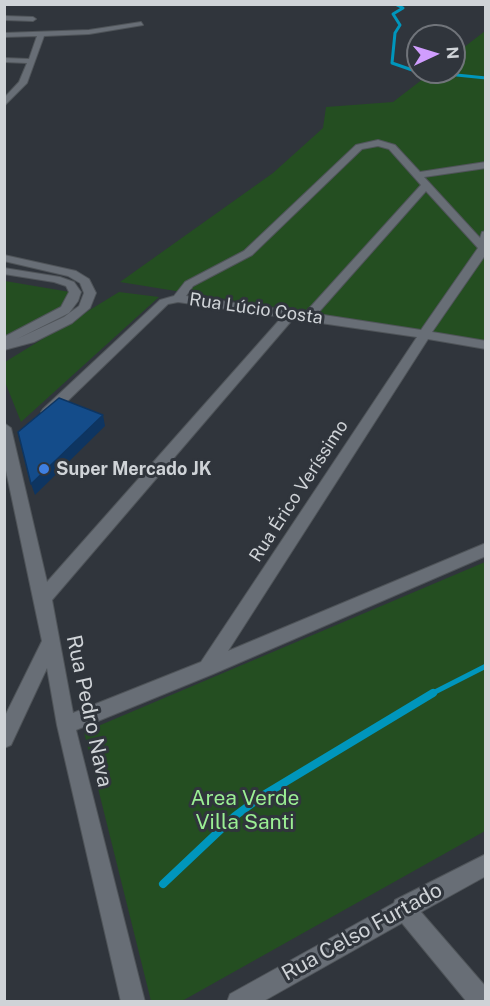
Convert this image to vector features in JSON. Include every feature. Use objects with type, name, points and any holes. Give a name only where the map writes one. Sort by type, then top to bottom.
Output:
[{"type":"street","points":[[4,18],[33,19]]},
{"type":"street","points":[[4,36],[41,36],[117,29],[141,24]]},
{"type":"street","points":[[6,101],[23,83],[33,62],[41,36]]},
{"type":"street","points":[[4,60],[33,62]]},
{"type":"street","points":[[178,298],[189,285],[248,253],[359,147],[378,143],[392,147],[484,249]]},
{"type":"street","points":[[309,316],[423,179],[486,165]]},
{"type":"street","points":[[484,249],[486,234]]},
{"type":"street","name":"Rua Érico Veríssimo","points":[[207,668],[424,335],[484,249]]},
{"type":"street","points":[[4,258],[72,273],[85,281],[89,287],[89,299],[84,308],[36,330]]},
{"type":"street","points":[[4,271],[56,279],[70,284],[74,288],[75,295],[65,310],[20,343],[4,345]]},
{"type":"street","name":"Rua Lúcio Costa","points":[[38,421],[165,302],[178,298],[309,316],[486,345]]},
{"type":"street","points":[[43,598],[291,315]]},
{"type":"street","name":"Rua Pedro Nava","points":[[8,439],[43,598],[66,725],[133,1002]]},
{"type":"street","points":[[66,725],[207,668],[486,549]]},
{"type":"street","points":[[4,739],[51,640]]},
{"type":"street","name":"Rua Celso Furtado","points":[[238,1002],[403,908],[486,864]]},
{"type":"street","points":[[403,908],[483,1002]]},
{"type":"green space","points":[[485,31],[485,341],[120,282],[273,173],[323,128],[326,107],[393,102],[416,84],[466,84],[466,46]]},
{"type":"green space","points":[[5,281],[70,292],[71,309],[61,317],[5,343]]},
{"type":"green space","points":[[119,292],[159,297],[21,422],[5,382],[5,362]]},
{"type":"green space","name":"Area Verde Villa Santi","points":[[485,562],[485,831],[182,1001],[151,1001],[84,732]]},
{"type":"building","name":"Super Mercado JK","points":[[59,398],[103,415],[31,484],[18,432]]},
{"type":"waterway","points":[[395,4],[403,8],[393,14],[400,25],[395,33],[392,63],[406,68]]},
{"type":"waterway","points":[[466,76],[486,78]]},
{"type":"waterway","points":[[431,694],[486,666]]},
{"type":"waterway","points":[[163,884],[235,816],[262,796],[433,693]]},
{"type":"place","name":"Super Mercado JK","points":[[44,469]]}]
